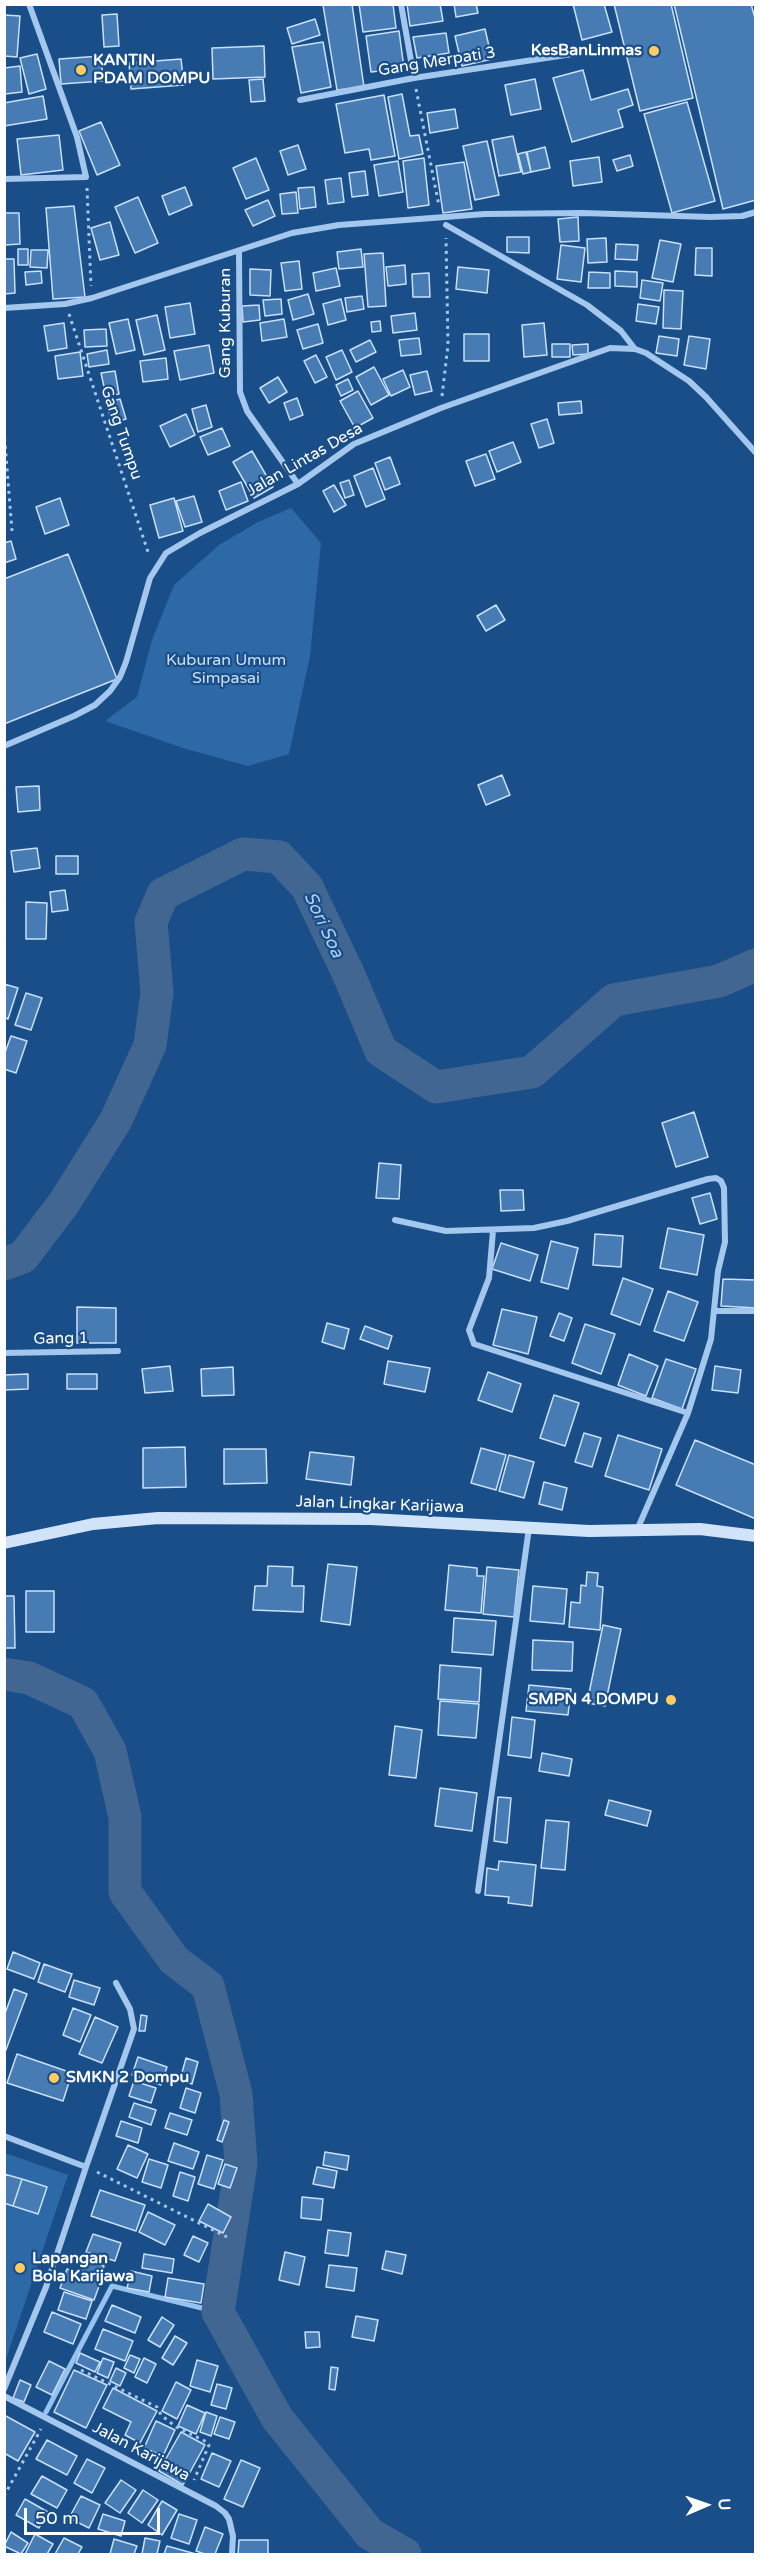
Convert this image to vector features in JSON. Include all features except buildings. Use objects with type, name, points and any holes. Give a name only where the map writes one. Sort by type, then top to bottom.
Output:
[{"type":"main road","name":"Jalan Lingkar Karijawa","points":[[4,1543],[93,1524],[158,1518],[371,1519],[529,1528],[700,1529],[756,1536]]},
{"type":"street","points":[[4,179],[86,177],[70,118],[29,4]]},
{"type":"street","points":[[401,4],[414,78]]},
{"type":"street","name":"Gang Merpati 3","points":[[300,100],[414,78],[579,53]]},
{"type":"street","points":[[4,308],[65,304],[92,298],[292,233],[315,228],[440,216],[583,213],[710,217],[742,216],[756,212]]},
{"type":"street","points":[[446,225],[587,305],[621,331],[635,349]]},
{"type":"street","name":"Gang Kuburan","points":[[239,252],[240,392],[247,411],[298,484]]},
{"type":"street","name":"Jalan Lintas Desa","points":[[4,746],[74,716],[95,705],[110,691],[120,677],[126,662],[145,592],[154,569],[166,553],[298,484],[354,444],[441,408],[610,348],[635,349],[646,353],[689,381],[756,453]]},
{"type":"street","points":[[395,1220],[446,1231],[534,1228],[567,1221],[716,1178],[721,1182],[724,1188],[726,1224],[711,1339],[688,1413],[636,1530]]},
{"type":"street","points":[[493,1231],[489,1278],[469,1329],[474,1344],[688,1413]]},
{"type":"street","points":[[714,1311],[756,1311]]},
{"type":"street","name":"Gang 1","points":[[4,1353],[118,1351]]},
{"type":"street","points":[[478,1891],[529,1528]]},
{"type":"street","points":[[4,2389],[46,2286],[134,2029],[130,2009],[116,1983]]},
{"type":"street","points":[[4,2136],[86,2167]]},
{"type":"street","name":"Jalan Karijawa","points":[[4,2396],[46,2419],[105,2446],[225,2512],[233,2536],[232,2554]]},
{"type":"path","points":[[414,78],[440,216]]},
{"type":"path","points":[[86,177],[92,298]]},
{"type":"path","points":[[441,408],[448,345],[446,225]]},
{"type":"path","name":"Gang Tumpu","points":[[65,304],[154,569]]},
{"type":"path","points":[[4,431],[12,531]]},
{"type":"path","points":[[86,2167],[227,2237]]},
{"type":"path","points":[[81,2370],[157,2408],[161,2415],[176,2427],[207,2442],[209,2445],[188,2492]]},
{"type":"path","points":[[4,2496],[46,2419]]},
{"type":"green space","name":"Kuburan Umum Simpasai","points":[[291,508],[321,543],[310,656],[289,754],[248,766],[186,749],[105,721],[137,697],[152,640],[174,585],[219,545],[258,522]]},
{"type":"green space","name":"Lapangan Bola Karijawa","points":[[5,2153],[68,2175],[5,2362]]},
{"type":"waterway","name":"Sori Soa","points":[[4,1264],[23,1257],[64,1203],[116,1120],[150,1045],[157,992],[151,922],[163,894],[243,854],[279,857],[307,887],[348,973],[381,1051],[436,1087],[532,1072],[614,1000],[719,981],[756,965]]},
{"type":"waterway","points":[[4,1674],[29,1678],[83,1703],[110,1751],[125,1817],[125,1892],[174,1960],[208,1986],[236,2094],[241,2164],[218,2312],[277,2418],[370,2534],[405,2554]]},
{"type":"waterway","points":[[46,2412],[112,2286],[218,2312]]},
{"type":"place","name":"KesBanLinmas","points":[[654,51]]},
{"type":"place","name":"KANTIN PDAM DOMPU","points":[[81,70]]},
{"type":"place","name":"SMPN 4 DOMPU","points":[[671,1700]]},
{"type":"place","name":"SMKN 2 Dompu","points":[[54,2078]]},
{"type":"place","name":"Lapangan Bola Karijawa","points":[[20,2268]]}]
